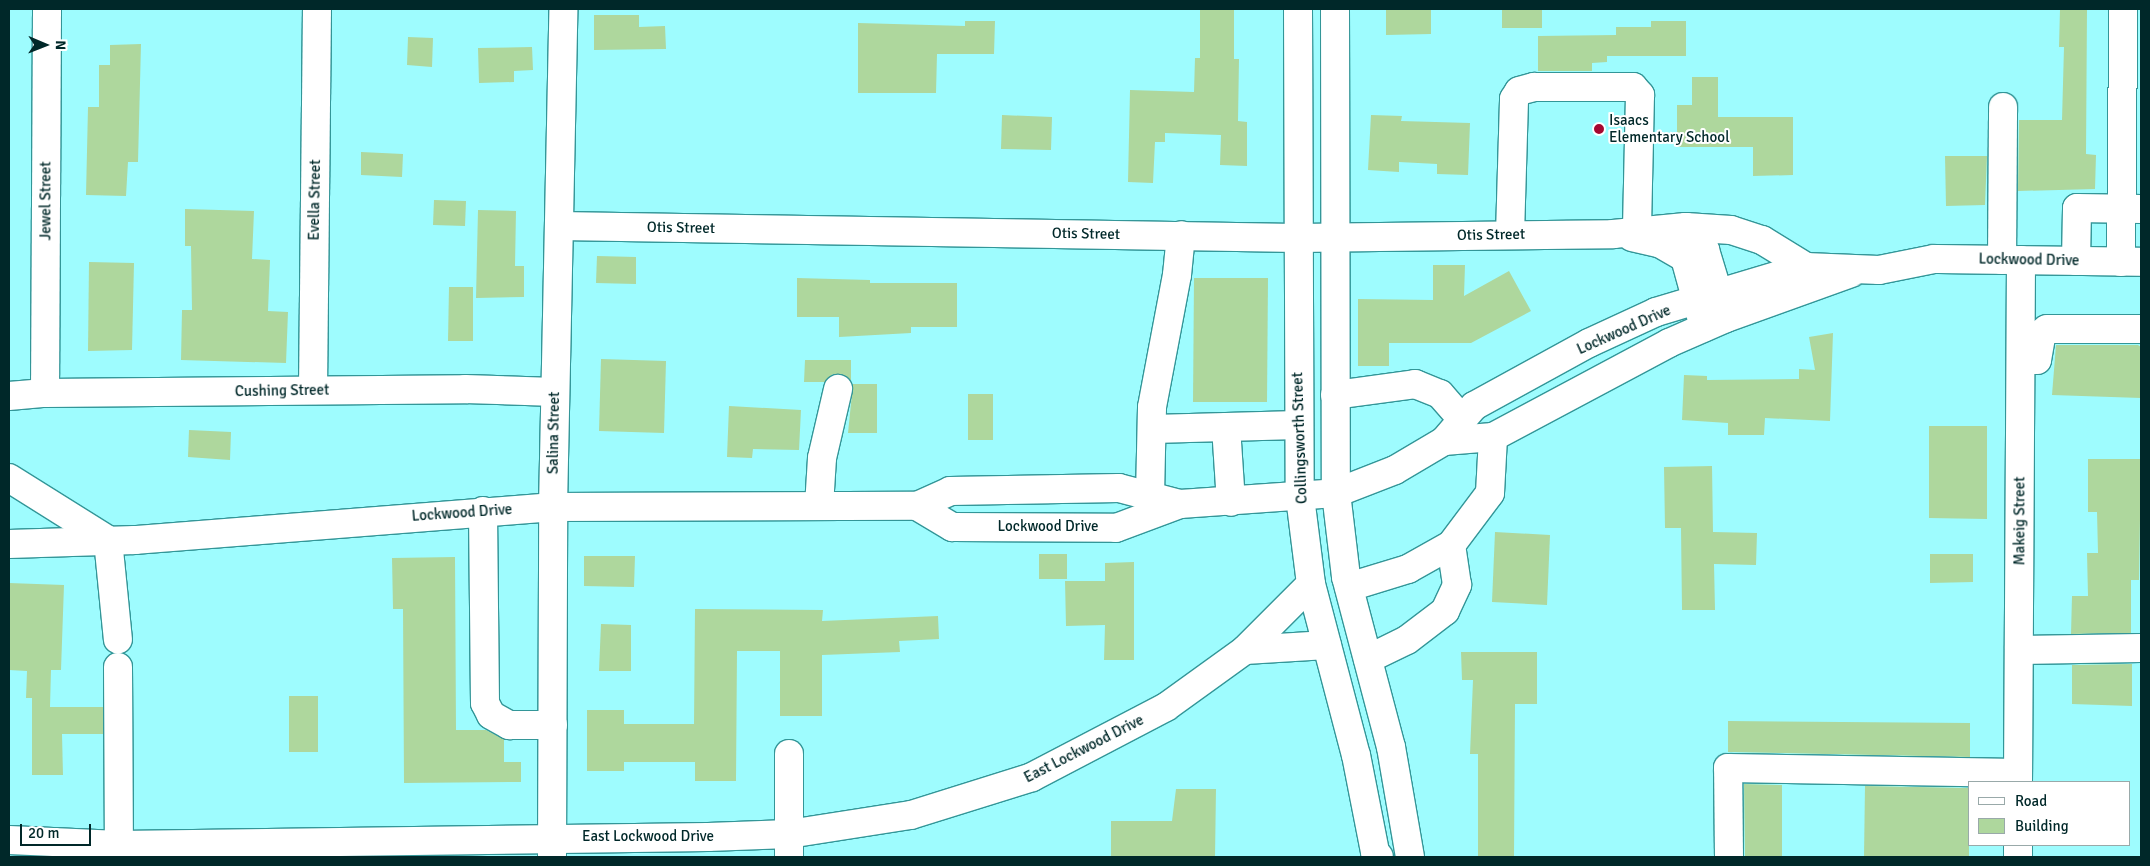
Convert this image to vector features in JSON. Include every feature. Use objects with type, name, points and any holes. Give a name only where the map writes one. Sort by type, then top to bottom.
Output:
[{"type":"street","name":"Jewel Street","points":[[44,393],[47,9]]},
{"type":"street","name":"Evella Street","points":[[313,390],[317,9]]},
{"type":"street","name":"Salina Street","points":[[552,847],[553,507],[564,9]]},
{"type":"street","name":"Collingsworth Street","points":[[1298,9],[1297,238],[1300,497],[1311,584],[1356,755],[1375,852],[1379,857]]},
{"type":"street","points":[[1335,9],[1336,493],[1348,587],[1390,747],[1410,857]]},
{"type":"street","points":[[2122,9],[2131,208],[2131,262]]},
{"type":"street","points":[[1510,235],[1514,99],[1519,91],[1534,86],[1634,87],[1640,95],[1625,233]]},
{"type":"street","name":"Makeig Street","points":[[2003,107],[2012,260],[2021,361],[2018,778]]},
{"type":"street","points":[[2076,261],[2077,208],[2131,208]]},
{"type":"street","name":"Otis Street","points":[[559,226],[1297,238],[1625,233],[1686,227],[1731,230],[1762,240],[1806,267]]},
{"type":"street","points":[[1686,227],[1705,250],[1711,310]]},
{"type":"street","name":"Otis Street","points":[[1625,233],[1659,243],[1685,258],[1711,310]]},
{"type":"street","points":[[1150,496],[1152,407],[1177,275],[1181,235]]},
{"type":"street","name":"Lockwood Drive","points":[[1444,441],[1493,437],[1711,310],[1806,267],[1878,270],[1934,259],[2131,262]]},
{"type":"street","name":"Lockwood Drive","points":[[9,544],[108,540],[553,507],[917,506],[950,491],[1119,488],[1180,504],[1231,502],[1336,493],[1395,470],[1444,441],[1474,406],[1588,344],[1656,312],[1711,310],[1858,270]]},
{"type":"street","points":[[2021,361],[2037,360],[2042,333],[2047,329],[2141,329]]},
{"type":"street","points":[[1335,395],[1415,384],[1440,394],[1463,420]]},
{"type":"street","name":"Cushing Street","points":[[9,396],[44,393],[313,390],[465,389],[555,392]]},
{"type":"street","points":[[819,506],[822,458],[838,389]]},
{"type":"street","points":[[1153,429],[1298,425]]},
{"type":"street","points":[[1226,426],[1231,502]]},
{"type":"street","points":[[1348,587],[1408,569],[1451,545],[1490,493],[1493,437]]},
{"type":"street","points":[[9,478],[108,540],[118,640]]},
{"type":"street","name":"Lockwood Drive","points":[[917,506],[952,527],[1116,528],[1180,504]]},
{"type":"street","points":[[483,511],[485,703],[491,715],[509,725],[553,725]]},
{"type":"street","points":[[1368,659],[1407,640],[1445,611],[1457,585],[1451,545]]},
{"type":"street","name":"East Lockwood Drive","points":[[9,840],[119,846],[789,846],[911,815],[1032,777],[1166,707],[1245,650],[1311,584]]},
{"type":"street","points":[[1245,650],[1327,644]]},
{"type":"street","points":[[2019,650],[2141,648]]},
{"type":"street","points":[[118,667],[119,846]]},
{"type":"street","points":[[789,754],[789,846]]},
{"type":"street","points":[[1729,857],[1728,768],[2018,778]]},
{"type":"building","points":[[1200,9],[1234,9],[1234,59],[1239,59],[1238,121],[1247,122],[1247,166],[1220,165],[1221,135],[1165,133],[1165,142],[1155,142],[1153,183],[1128,182],[1130,90],[1194,92],[1195,58],[1200,58]]},
{"type":"building","points":[[1386,9],[1431,9],[1431,34],[1386,35]]},
{"type":"building","points":[[1502,9],[1542,9],[1542,28],[1502,28]]},
{"type":"building","points":[[2060,9],[2087,9],[2086,154],[2096,155],[2095,189],[2018,191],[2019,120],[2062,120],[2064,47],[2059,47]]},
{"type":"building","points":[[594,15],[639,15],[639,27],[665,26],[666,49],[594,50]]},
{"type":"building","points":[[965,21],[995,21],[994,54],[937,54],[936,93],[858,93],[858,23],[965,26]]},
{"type":"building","points":[[1651,21],[1686,21],[1686,56],[1607,56],[1607,62],[1592,63],[1592,71],[1538,71],[1538,36],[1616,35],[1616,27],[1651,27]]},
{"type":"building","points":[[408,37],[433,38],[432,67],[407,65]]},
{"type":"building","points":[[141,44],[138,162],[128,162],[126,196],[86,195],[88,107],[99,107],[99,65],[110,65],[110,45]]},
{"type":"building","points":[[532,47],[533,70],[514,71],[514,82],[479,83],[478,48]]},
{"type":"building","points":[[1692,77],[1718,77],[1718,117],[1793,117],[1793,175],[1753,176],[1753,147],[1677,147],[1677,105],[1692,105]]},
{"type":"building","points":[[1002,115],[1052,117],[1051,150],[1001,149]]},
{"type":"building","points":[[1371,115],[1402,116],[1401,121],[1470,123],[1468,175],[1437,174],[1437,164],[1399,162],[1399,172],[1368,170]]},
{"type":"building","points":[[361,152],[403,154],[402,177],[361,175]]},
{"type":"building","points":[[1945,156],[1987,156],[1985,205],[1946,206]]},
{"type":"building","points":[[434,200],[466,201],[465,226],[433,225]]},
{"type":"building","points":[[185,209],[254,211],[252,259],[270,260],[268,311],[288,312],[286,363],[181,360],[182,310],[192,310],[191,246],[185,246]]},
{"type":"building","points":[[478,210],[516,211],[515,266],[524,266],[524,297],[476,298]]},
{"type":"building","points":[[597,256],[636,257],[636,284],[596,283]]},
{"type":"building","points":[[89,262],[134,263],[132,350],[88,351]]},
{"type":"building","points":[[1433,265],[1465,265],[1464,296],[1509,271],[1531,311],[1471,343],[1389,343],[1389,366],[1358,366],[1358,299],[1433,300]]},
{"type":"building","points":[[797,278],[870,280],[870,283],[957,283],[957,327],[911,327],[911,333],[839,337],[839,317],[797,317]]},
{"type":"building","points":[[1194,278],[1268,278],[1267,402],[1193,402]]},
{"type":"building","points":[[449,287],[473,287],[473,341],[448,341]]},
{"type":"building","points":[[1833,333],[1830,421],[1765,418],[1764,435],[1728,435],[1728,423],[1682,420],[1684,375],[1707,376],[1707,380],[1799,379],[1799,369],[1815,370],[1809,337]]},
{"type":"building","points":[[2056,345],[2138,345],[2141,347],[2141,398],[2052,395]]},
{"type":"building","points":[[601,359],[666,361],[664,433],[599,431]]},
{"type":"building","points":[[805,360],[851,360],[851,381],[841,374],[833,374],[825,382],[804,382]]},
{"type":"building","points":[[853,384],[877,384],[877,433],[848,433]]},
{"type":"building","points":[[968,394],[993,394],[993,440],[968,440]]},
{"type":"building","points":[[729,406],[801,410],[799,450],[753,449],[752,458],[727,457]]},
{"type":"building","points":[[1929,426],[1987,426],[1987,519],[1929,518]]},
{"type":"building","points":[[189,430],[231,432],[230,460],[188,457]]},
{"type":"building","points":[[2088,459],[2141,459],[2139,580],[2131,580],[2131,633],[2071,634],[2072,596],[2088,596],[2087,553],[2098,553],[2097,512],[2088,512]]},
{"type":"building","points":[[1712,466],[1713,532],[1757,533],[1756,565],[1714,564],[1715,610],[1682,610],[1681,528],[1665,528],[1664,467]]},
{"type":"building","points":[[1495,532],[1550,535],[1547,605],[1492,602]]},
{"type":"building","points":[[1039,554],[1067,554],[1067,579],[1039,579]]},
{"type":"building","points":[[1930,554],[1973,554],[1973,582],[1930,583]]},
{"type":"building","points":[[584,556],[635,556],[634,587],[584,586]]},
{"type":"building","points":[[455,557],[456,730],[486,730],[504,739],[504,762],[521,762],[521,782],[404,783],[403,609],[393,609],[392,558]]},
{"type":"building","points":[[1134,562],[1134,660],[1104,660],[1105,625],[1066,626],[1065,581],[1105,581],[1105,563]]},
{"type":"building","points":[[9,583],[64,585],[61,670],[51,670],[50,707],[103,707],[103,734],[62,734],[63,775],[32,775],[32,698],[26,698],[27,671],[9,670]]},
{"type":"building","points":[[695,609],[823,610],[822,621],[938,616],[939,639],[899,641],[900,652],[822,655],[822,716],[780,716],[780,651],[737,651],[736,781],[695,781],[695,762],[624,762],[624,771],[587,771],[587,710],[624,710],[624,724],[694,724]]},
{"type":"building","points":[[601,624],[631,625],[631,671],[599,671]]},
{"type":"building","points":[[1461,652],[1537,652],[1537,704],[1515,704],[1514,857],[1478,857],[1478,754],[1470,754],[1473,680],[1462,680]]},
{"type":"building","points":[[2132,664],[2132,706],[2072,704],[2072,665]]},
{"type":"building","points":[[289,696],[318,696],[318,752],[289,752]]},
{"type":"building","points":[[1728,721],[1970,723],[1970,757],[1728,752]]},
{"type":"building","points":[[1744,784],[1782,785],[1782,857],[1745,857]]},
{"type":"building","points":[[1865,786],[1968,788],[1969,857],[1864,857]]},
{"type":"building","points":[[1176,789],[1216,789],[1215,857],[1111,857],[1111,821],[1172,821]]},
{"type":"place","name":"Isaacs Elementary School","points":[[1599,129]]}]
